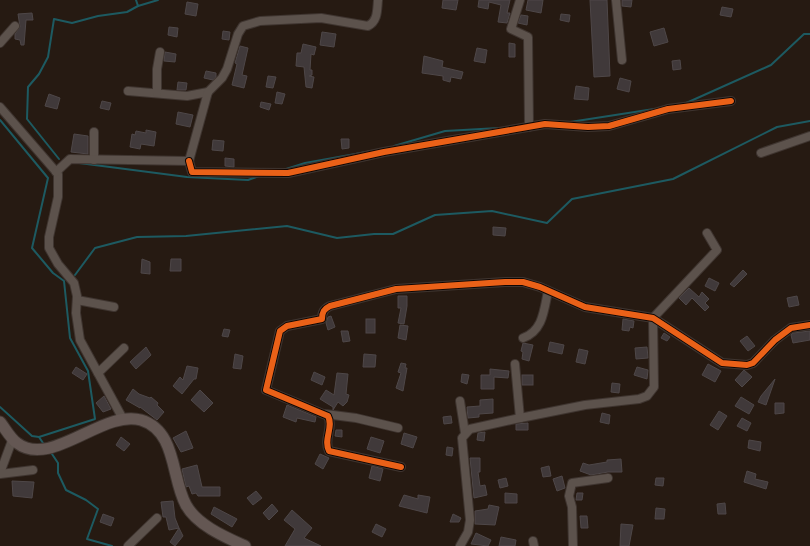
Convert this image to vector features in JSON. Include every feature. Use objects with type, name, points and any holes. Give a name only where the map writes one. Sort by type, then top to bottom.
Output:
[{"type":"main road","points":[[0,422],[16,443],[27,449],[43,449],[123,419],[140,420],[153,427],[165,441],[174,463],[177,482],[186,505],[193,515],[226,537],[245,546]]},
{"type":"street","points":[[378,0],[376,17],[374,22],[368,26],[321,18],[260,21],[243,26],[238,34],[228,69],[222,78],[208,92],[189,162],[192,172],[288,173],[384,152],[529,126],[545,124],[588,127],[609,126],[668,110],[731,101]]},
{"type":"street","points":[[520,0],[511,29],[528,37],[529,126]]},
{"type":"street","points":[[616,0],[622,60]]},
{"type":"street","points":[[0,43],[15,26]]},
{"type":"street","points":[[157,93],[157,69],[160,52]]},
{"type":"street","points":[[128,91],[187,96],[208,92]]},
{"type":"street","points":[[0,107],[58,174],[58,197],[49,237],[50,248],[58,264],[74,283],[77,300],[76,313],[80,340],[123,419]]},
{"type":"street","points":[[94,132],[94,160]]},
{"type":"street","points":[[761,153],[810,136]]},
{"type":"street","points":[[56,172],[70,159],[189,162]]},
{"type":"street","points":[[471,546],[462,544],[470,526],[470,520],[462,438],[470,429],[580,406],[639,399],[647,396],[654,387],[653,318],[717,250],[707,233]]},
{"type":"street","points":[[398,428],[356,418],[325,414],[266,390],[280,331],[287,326],[322,319],[322,313],[330,306],[396,290],[504,282],[523,282],[585,307],[653,318],[722,363],[753,363],[775,340],[791,328],[810,325]]},
{"type":"street","points":[[523,338],[531,336],[542,323],[548,291]]},
{"type":"street","points":[[77,300],[114,307]]},
{"type":"street","points":[[98,373],[124,348]]},
{"type":"street","points":[[515,364],[520,418]]},
{"type":"street","points":[[460,401],[466,433]]},
{"type":"street","points":[[325,414],[328,416],[330,421],[326,440],[329,451],[401,467]]},
{"type":"street","points":[[13,438],[0,473],[34,470]]},
{"type":"street","points":[[573,546],[572,507],[569,496],[572,483],[608,478]]},
{"type":"street","points":[[128,546],[157,518]]},
{"type":"building","points":[[443,0],[458,0],[456,10],[442,8]]},
{"type":"building","points":[[479,0],[510,0],[507,13],[510,13],[507,23],[498,22],[501,5],[489,2],[488,9],[478,7]]},
{"type":"building","points":[[528,0],[543,0],[541,13],[526,10]]},
{"type":"building","points":[[590,0],[607,0],[610,76],[594,77]]},
{"type":"building","points":[[622,0],[632,0],[631,7],[622,6]]},
{"type":"building","points":[[187,2],[198,4],[196,16],[185,14]]},
{"type":"building","points":[[722,7],[733,9],[731,17],[720,15]]},
{"type":"building","points":[[32,13],[33,20],[26,20],[24,45],[21,45],[20,40],[15,39],[15,34],[20,27],[18,14]]},
{"type":"building","points":[[561,14],[570,15],[569,22],[560,20]]},
{"type":"building","points":[[521,15],[528,16],[527,25],[518,23]]},
{"type":"building","points":[[169,27],[178,28],[177,37],[168,35]]},
{"type":"building","points":[[664,28],[668,42],[654,46],[650,32]]},
{"type":"building","points":[[223,31],[230,32],[229,40],[222,39]]},
{"type":"building","points":[[322,32],[336,34],[334,47],[320,45]]},
{"type":"building","points":[[509,43],[515,44],[515,57],[509,57]]},
{"type":"building","points":[[303,44],[316,47],[314,55],[311,54],[310,70],[312,70],[312,75],[309,76],[314,77],[312,88],[306,87],[304,67],[296,66],[297,53],[301,53]]},
{"type":"building","points":[[240,46],[248,48],[242,75],[247,76],[244,88],[232,85],[237,64],[235,63]]},
{"type":"building","points":[[477,48],[487,50],[485,63],[474,61]]},
{"type":"building","points":[[165,52],[176,54],[175,62],[164,61]]},
{"type":"building","points":[[424,56],[443,61],[442,67],[463,72],[461,79],[451,77],[450,82],[443,80],[443,76],[422,73]]},
{"type":"building","points":[[680,60],[681,69],[673,70],[672,61]]},
{"type":"building","points":[[206,71],[216,73],[216,77],[213,80],[204,78]]},
{"type":"building","points":[[268,76],[276,77],[273,88],[266,87]]},
{"type":"building","points":[[620,78],[631,81],[629,92],[617,89]]},
{"type":"building","points":[[178,82],[187,83],[186,90],[177,90]]},
{"type":"building","points":[[576,86],[589,88],[588,100],[574,99]]},
{"type":"building","points":[[277,92],[285,94],[282,104],[275,103]]},
{"type":"building","points":[[49,94],[60,98],[57,109],[45,106]]},
{"type":"building","points":[[102,101],[111,103],[109,110],[100,108]]},
{"type":"building","points":[[261,102],[271,104],[269,110],[260,107]]},
{"type":"building","points":[[178,112],[193,115],[190,127],[176,124]]},
{"type":"building","points":[[146,130],[156,132],[154,146],[141,144],[140,149],[130,147],[132,134],[135,135],[136,131],[146,133]]},
{"type":"building","points":[[74,134],[88,136],[88,154],[71,152]]},
{"type":"building","points":[[341,139],[349,139],[349,148],[342,149]]},
{"type":"building","points":[[213,140],[224,141],[223,151],[212,150]]},
{"type":"building","points":[[225,158],[234,159],[234,167],[225,166]]},
{"type":"building","points":[[493,227],[506,228],[505,236],[493,235]]},
{"type":"building","points":[[142,259],[150,262],[150,274],[141,273]]},
{"type":"building","points":[[171,259],[181,259],[181,271],[170,271]]},
{"type":"building","points":[[743,270],[747,274],[734,287],[730,284]]},
{"type":"building","points":[[709,278],[719,283],[715,291],[705,286]]},
{"type":"building","points":[[689,288],[699,297],[702,292],[709,299],[705,303],[709,307],[705,311],[692,298],[686,305],[679,298]]},
{"type":"building","points":[[398,296],[407,296],[404,324],[398,323],[401,308],[398,308]]},
{"type":"building","points":[[797,296],[799,305],[789,307],[787,298]]},
{"type":"building","points":[[331,316],[335,327],[328,330],[326,323],[328,317]]},
{"type":"building","points":[[366,319],[375,319],[375,333],[366,333]]},
{"type":"building","points":[[623,319],[634,321],[633,328],[630,327],[629,331],[622,330]]},
{"type":"building","points":[[400,325],[408,326],[406,340],[398,338]]},
{"type":"building","points":[[224,329],[230,330],[228,337],[222,336]]},
{"type":"building","points":[[341,331],[348,331],[350,341],[343,342]]},
{"type":"building","points":[[810,331],[810,340],[793,343],[791,335],[793,333]]},
{"type":"building","points":[[664,333],[670,337],[667,341],[661,338]]},
{"type":"building","points":[[747,336],[755,346],[748,351],[740,341]]},
{"type":"building","points":[[550,342],[564,345],[562,354],[548,351]]},
{"type":"building","points":[[523,343],[533,345],[529,361],[522,359],[523,352],[521,351]]},
{"type":"building","points":[[146,347],[151,355],[136,369],[130,362]]},
{"type":"building","points":[[647,347],[648,358],[636,359],[635,348]]},
{"type":"building","points":[[579,349],[588,351],[585,364],[576,362]]},
{"type":"building","points":[[235,354],[243,356],[241,369],[233,368]]},
{"type":"building","points":[[364,354],[376,355],[375,367],[363,367]]},
{"type":"building","points":[[401,363],[406,364],[405,368],[407,368],[403,391],[396,388],[401,373],[398,372]]},
{"type":"building","points":[[708,364],[721,371],[715,382],[702,375]]},
{"type":"building","points":[[187,366],[198,368],[196,379],[194,379],[182,394],[173,386],[180,377],[183,380]]},
{"type":"building","points":[[76,367],[87,374],[83,380],[72,373]]},
{"type":"building","points":[[637,367],[648,370],[647,379],[634,375]]},
{"type":"building","points":[[490,369],[509,371],[508,378],[494,377],[494,389],[481,389],[481,375],[490,375]]},
{"type":"building","points":[[744,370],[752,377],[742,387],[735,380]]},
{"type":"building","points":[[314,372],[325,377],[322,385],[311,380]]},
{"type":"building","points":[[337,373],[348,374],[346,394],[349,395],[347,402],[343,406],[338,402],[333,410],[333,407],[320,399],[326,390],[334,395]]},
{"type":"building","points":[[462,374],[469,375],[467,384],[461,382]]},
{"type":"building","points":[[522,375],[533,375],[533,385],[522,385]]},
{"type":"building","points":[[775,379],[766,405],[758,402],[761,396]]},
{"type":"building","points":[[612,383],[620,384],[619,393],[611,392]]},
{"type":"building","points":[[133,389],[139,394],[150,398],[151,397],[158,403],[157,405],[164,412],[157,420],[140,407],[126,400]]},
{"type":"building","points":[[200,390],[213,403],[204,412],[191,400]]},
{"type":"building","points":[[104,396],[111,409],[103,412],[96,403]]},
{"type":"building","points":[[741,397],[754,405],[749,414],[735,406]]},
{"type":"building","points":[[493,399],[493,413],[479,414],[479,417],[468,418],[467,407],[480,406],[480,400]]},
{"type":"building","points":[[775,403],[784,403],[784,413],[775,414]]},
{"type":"building","points":[[287,405],[316,417],[315,422],[297,418],[296,422],[283,417]]},
{"type":"building","points":[[719,411],[727,416],[718,430],[710,425]]},
{"type":"building","points":[[602,413],[610,415],[609,424],[600,422]]},
{"type":"building","points":[[451,416],[452,423],[444,424],[443,417]]},
{"type":"building","points":[[742,418],[751,423],[747,431],[737,426]]},
{"type":"building","points":[[528,423],[528,430],[516,430],[516,424]]},
{"type":"building","points":[[336,430],[342,430],[342,437],[335,436]]},
{"type":"building","points":[[186,431],[193,448],[181,452],[173,438]]},
{"type":"building","points":[[485,432],[484,441],[477,440],[478,433]]},
{"type":"building","points":[[404,433],[417,437],[413,448],[401,444]]},
{"type":"building","points":[[121,437],[130,444],[124,451],[116,445]]},
{"type":"building","points":[[371,437],[384,441],[380,453],[367,449]]},
{"type":"building","points":[[749,440],[761,442],[760,451],[748,448]]},
{"type":"building","points":[[447,447],[453,448],[452,456],[446,455]]},
{"type":"building","points":[[320,454],[329,458],[323,469],[315,464]]},
{"type":"building","points":[[470,458],[480,458],[480,472],[478,472],[480,486],[485,485],[487,495],[474,498]]},
{"type":"building","points":[[621,459],[622,472],[608,472],[591,475],[580,471],[583,463],[589,465],[607,462],[607,460]]},
{"type":"building","points":[[197,465],[202,487],[220,487],[220,496],[198,496],[196,493],[192,494],[189,486],[186,487],[182,469]]},
{"type":"building","points":[[372,466],[383,469],[380,481],[369,478]]},
{"type":"building","points":[[549,466],[551,476],[543,477],[541,468]]},
{"type":"building","points":[[747,471],[756,474],[755,479],[768,482],[766,489],[744,482]]},
{"type":"building","points":[[562,476],[565,488],[557,491],[553,479]]},
{"type":"building","points":[[506,478],[508,486],[500,488],[498,480]]},
{"type":"building","points":[[656,478],[664,478],[663,486],[655,485]]},
{"type":"building","points":[[12,481],[34,482],[32,498],[13,496]]},
{"type":"building","points":[[256,491],[262,498],[253,505],[247,498]]},
{"type":"building","points":[[505,493],[517,494],[517,503],[505,503]]},
{"type":"building","points":[[577,493],[583,493],[582,500],[576,500]]},
{"type":"building","points":[[404,495],[418,499],[418,495],[430,497],[427,513],[399,506]]},
{"type":"building","points":[[173,501],[175,518],[179,528],[169,530],[166,517],[163,517],[161,502]]},
{"type":"building","points":[[725,503],[726,514],[718,514],[717,504]]},
{"type":"building","points":[[272,504],[278,511],[269,520],[263,513]]},
{"type":"building","points":[[489,505],[499,507],[495,525],[475,524],[475,511],[488,509]]},
{"type":"building","points":[[214,507],[237,519],[232,527],[211,514]]},
{"type":"building","points":[[656,508],[665,509],[664,519],[655,519]]},
{"type":"building","points":[[292,510],[312,528],[304,538],[321,546],[285,546],[295,529],[284,520]]},
{"type":"building","points":[[103,514],[114,518],[111,526],[100,522]]},
{"type":"building","points":[[453,514],[461,518],[459,522],[450,522]]},
{"type":"building","points":[[580,516],[587,516],[588,528],[581,528]]},
{"type":"building","points":[[376,524],[386,529],[382,537],[372,532]]},
{"type":"building","points":[[621,524],[633,525],[629,546],[620,546]]},
{"type":"building","points":[[179,528],[183,536],[175,546],[170,542]]},
{"type":"building","points":[[476,533],[491,540],[488,546],[471,544]]},
{"type":"building","points":[[501,537],[516,540],[515,546],[499,546]]},
{"type":"waterway","points":[[136,0],[138,6],[158,0]]},
{"type":"waterway","points":[[59,159],[27,119],[28,87],[39,74],[48,57],[54,19],[72,23],[98,16],[127,12],[138,6]]},
{"type":"waterway","points":[[684,104],[771,65],[804,34],[810,34]]},
{"type":"waterway","points":[[570,122],[654,109]]},
{"type":"waterway","points":[[0,120],[48,178],[32,248],[53,273],[64,281],[70,338],[88,371],[95,419],[39,437]]},
{"type":"waterway","points":[[75,275],[95,248],[137,237],[186,236],[287,226],[337,238],[374,234],[393,234],[435,215],[492,211],[547,223],[572,199],[673,179],[777,127],[810,121]]},
{"type":"waterway","points":[[394,146],[445,131],[499,128]]},
{"type":"waterway","points":[[283,170],[305,163],[372,151]]},
{"type":"waterway","points":[[79,163],[187,177],[248,180],[259,176]]},
{"type":"waterway","points":[[0,407],[32,436],[39,437],[43,443]]},
{"type":"waterway","points":[[52,454],[58,463],[58,473],[66,490],[86,500],[98,509],[87,539],[112,546]]},
{"type":"cycle path","points":[[189,161],[192,172],[288,173],[384,152],[545,124],[588,127],[609,126],[668,109],[731,101]]},
{"type":"cycle path","points":[[401,467],[329,451],[327,447],[330,424],[328,416],[266,390],[280,331],[287,326],[322,319],[322,314],[326,308],[330,306],[396,289],[505,282],[523,282],[540,287],[585,307],[653,318],[722,363],[747,365],[753,363],[775,340],[791,328],[810,325]]}]
